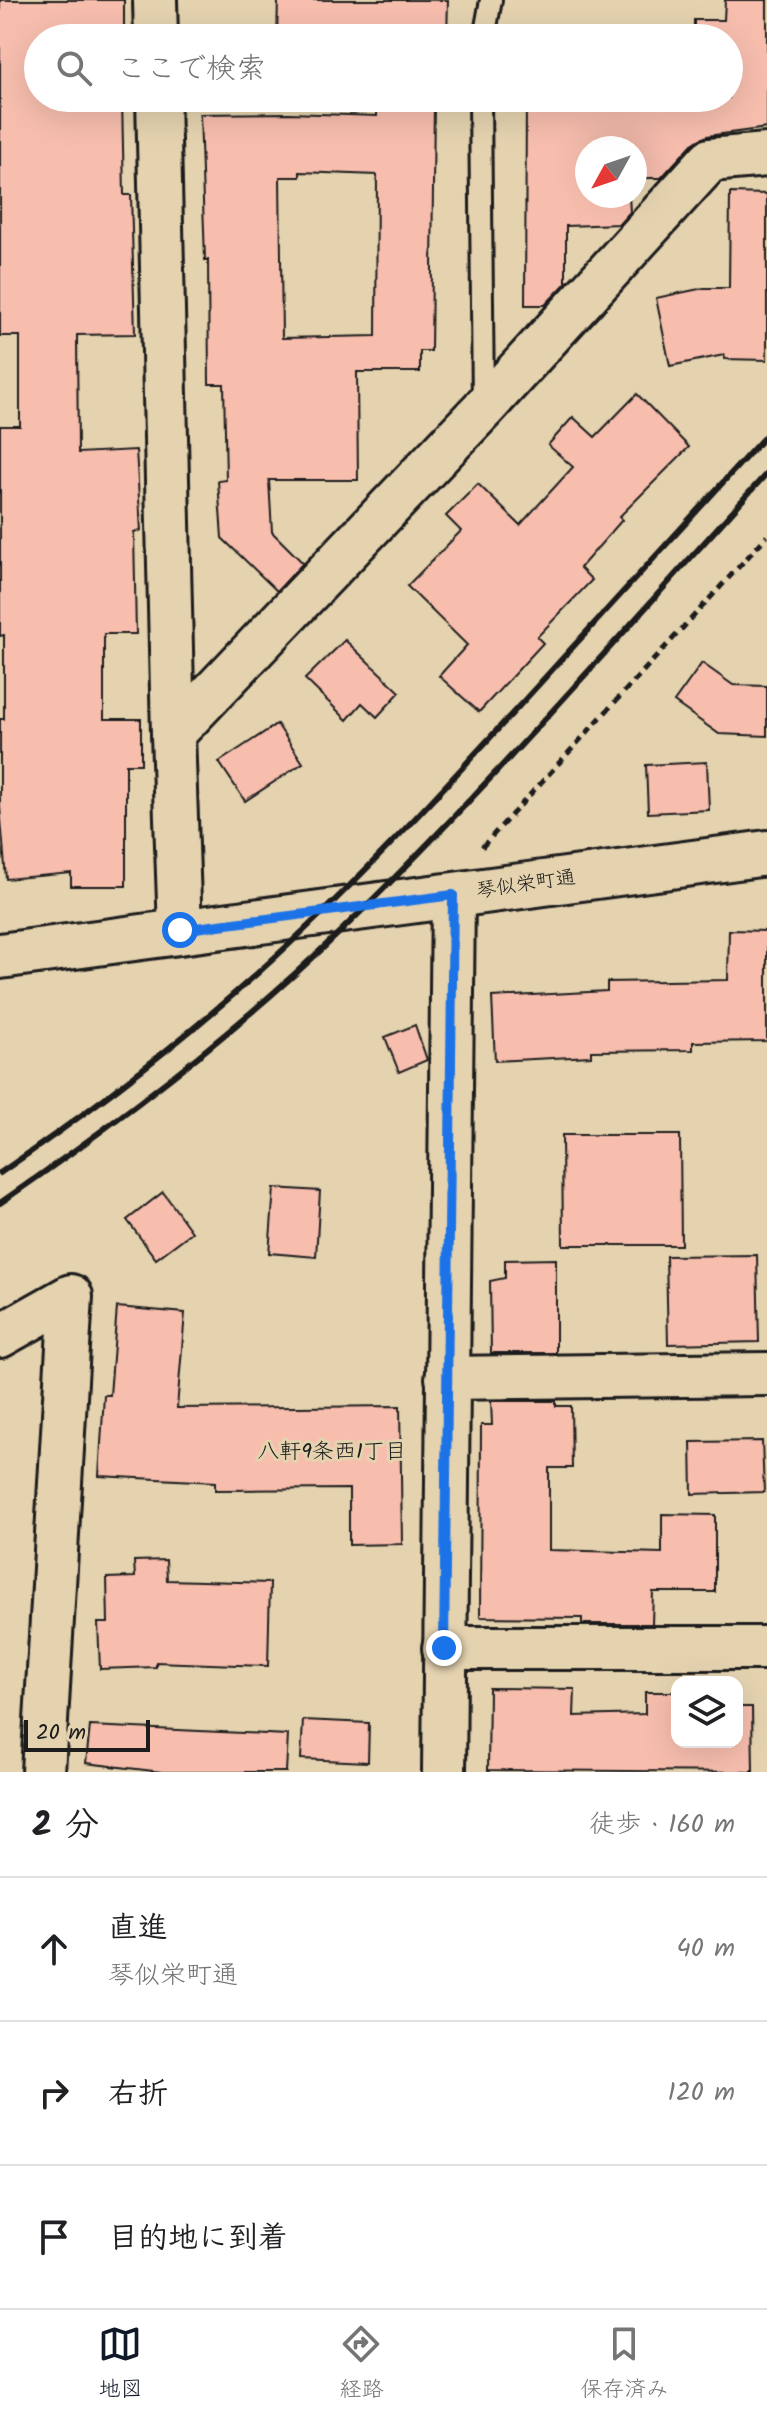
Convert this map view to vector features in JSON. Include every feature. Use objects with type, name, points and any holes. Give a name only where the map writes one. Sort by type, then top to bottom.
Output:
[{"type":"main road","name":"琴似栄町通","points":[[0,956],[767,853]]},
{"type":"street","points":[[155,0],[156,24]]},
{"type":"street","points":[[158,112],[180,930]]},
{"type":"street","points":[[173,734],[483,409],[710,160],[767,155]]},
{"type":"street","points":[[444,1772],[453,895]]},
{"type":"street","points":[[0,1336],[71,1296],[43,1772]]},
{"type":"street","points":[[447,1378],[767,1374]]},
{"type":"street","points":[[444,1648],[767,1648]]},
{"type":"lane","points":[[487,24],[491,0]]},
{"type":"lane","points":[[480,112],[483,409]]},
{"type":"path","points":[[482,848],[767,536]]},
{"type":"building","points":[[0,0],[124,0],[124,24],[24,24],[24,112],[122,112],[124,195],[131,195],[135,334],[77,335],[78,453],[136,450],[141,531],[134,532],[136,634],[104,634],[104,719],[141,719],[141,764],[126,764],[126,886],[71,886],[71,873],[6,879],[0,807],[4,635],[0,636],[0,426],[20,426],[20,336],[0,336]]},
{"type":"building","points":[[278,0],[448,0],[447,24],[277,24]]},
{"type":"building","points":[[725,0],[767,0],[767,128],[707,136],[692,144],[661,178],[647,178],[647,136],[575,136],[575,208],[630,208],[630,212],[619,224],[566,226],[566,283],[545,305],[525,305],[526,112],[743,112],[743,24],[694,24],[694,20],[724,20]]},
{"type":"building","points":[[377,112],[434,112],[431,351],[420,351],[420,372],[357,372],[358,480],[269,480],[272,532],[303,563],[277,591],[222,538],[218,481],[226,480],[224,384],[209,384],[208,260],[205,260],[200,114],[377,116]],"holes":[[[300,172],[377,175],[376,336],[282,338],[280,177],[300,177]]]},
{"type":"building","points":[[730,193],[767,194],[767,360],[724,359],[724,355],[670,366],[656,298],[704,288],[729,288]]},
{"type":"building","points":[[637,394],[689,447],[619,517],[622,520],[580,568],[592,580],[537,637],[543,643],[479,712],[439,676],[467,645],[407,586],[461,531],[446,516],[478,484],[520,525],[573,467],[548,445],[573,417],[595,437]]},
{"type":"building","points":[[345,640],[400,692],[377,717],[362,703],[347,720],[305,679]]},
{"type":"building","points":[[702,663],[733,685],[767,686],[767,736],[719,734],[674,702]]},
{"type":"building","points":[[277,724],[303,763],[245,801],[219,762]]},
{"type":"building","points":[[707,762],[709,810],[648,813],[646,765]]},
{"type":"building","points":[[729,930],[767,931],[767,1041],[693,1042],[693,1050],[591,1051],[591,1056],[495,1061],[492,997],[607,991],[607,982],[728,980]]},
{"type":"building","points":[[415,1025],[427,1060],[399,1072],[385,1037]]},
{"type":"building","points":[[562,1135],[680,1135],[681,1245],[563,1245]]},
{"type":"building","points":[[274,1188],[320,1191],[316,1257],[269,1253]]},
{"type":"building","points":[[163,1192],[192,1232],[156,1259],[127,1220]]},
{"type":"building","points":[[757,1255],[759,1342],[668,1344],[666,1256]]},
{"type":"building","points":[[556,1259],[556,1353],[491,1353],[490,1281],[505,1278],[505,1260]]},
{"type":"building","points":[[117,1307],[185,1313],[177,1408],[400,1406],[402,1544],[349,1545],[349,1489],[215,1490],[215,1482],[99,1476],[104,1395],[110,1395]]},
{"type":"building","points":[[491,1401],[556,1401],[556,1406],[571,1406],[572,1468],[549,1468],[549,1550],[662,1553],[662,1514],[715,1515],[715,1592],[653,1592],[652,1624],[582,1624],[582,1618],[480,1617],[481,1425],[492,1425]]},
{"type":"building","points":[[762,1441],[764,1492],[692,1494],[691,1442]]},
{"type":"building","points":[[166,1560],[167,1580],[270,1583],[268,1666],[156,1662],[156,1667],[100,1669],[98,1623],[108,1623],[107,1578],[135,1577],[134,1561]]},
{"type":"building","points":[[489,1688],[575,1689],[574,1716],[645,1714],[645,1692],[671,1692],[671,1748],[743,1748],[743,1707],[752,1707],[753,1772],[488,1770]]},
{"type":"building","points":[[303,1720],[369,1723],[368,1762],[301,1759]]},
{"type":"building","points":[[90,1726],[288,1735],[286,1772],[162,1772],[86,1763]]},
{"type":"railway","points":[[0,1173],[174,1045],[306,928],[436,796],[767,434]]},
{"type":"railway","points":[[0,1203],[178,1073],[263,1003],[344,928],[506,761],[767,473]]},
{"type":"district","name":"八軒9条西1丁目","points":[[332,1452]]},
{"type":"route","points":[[180,930],[453,895],[444,1648]]}]
